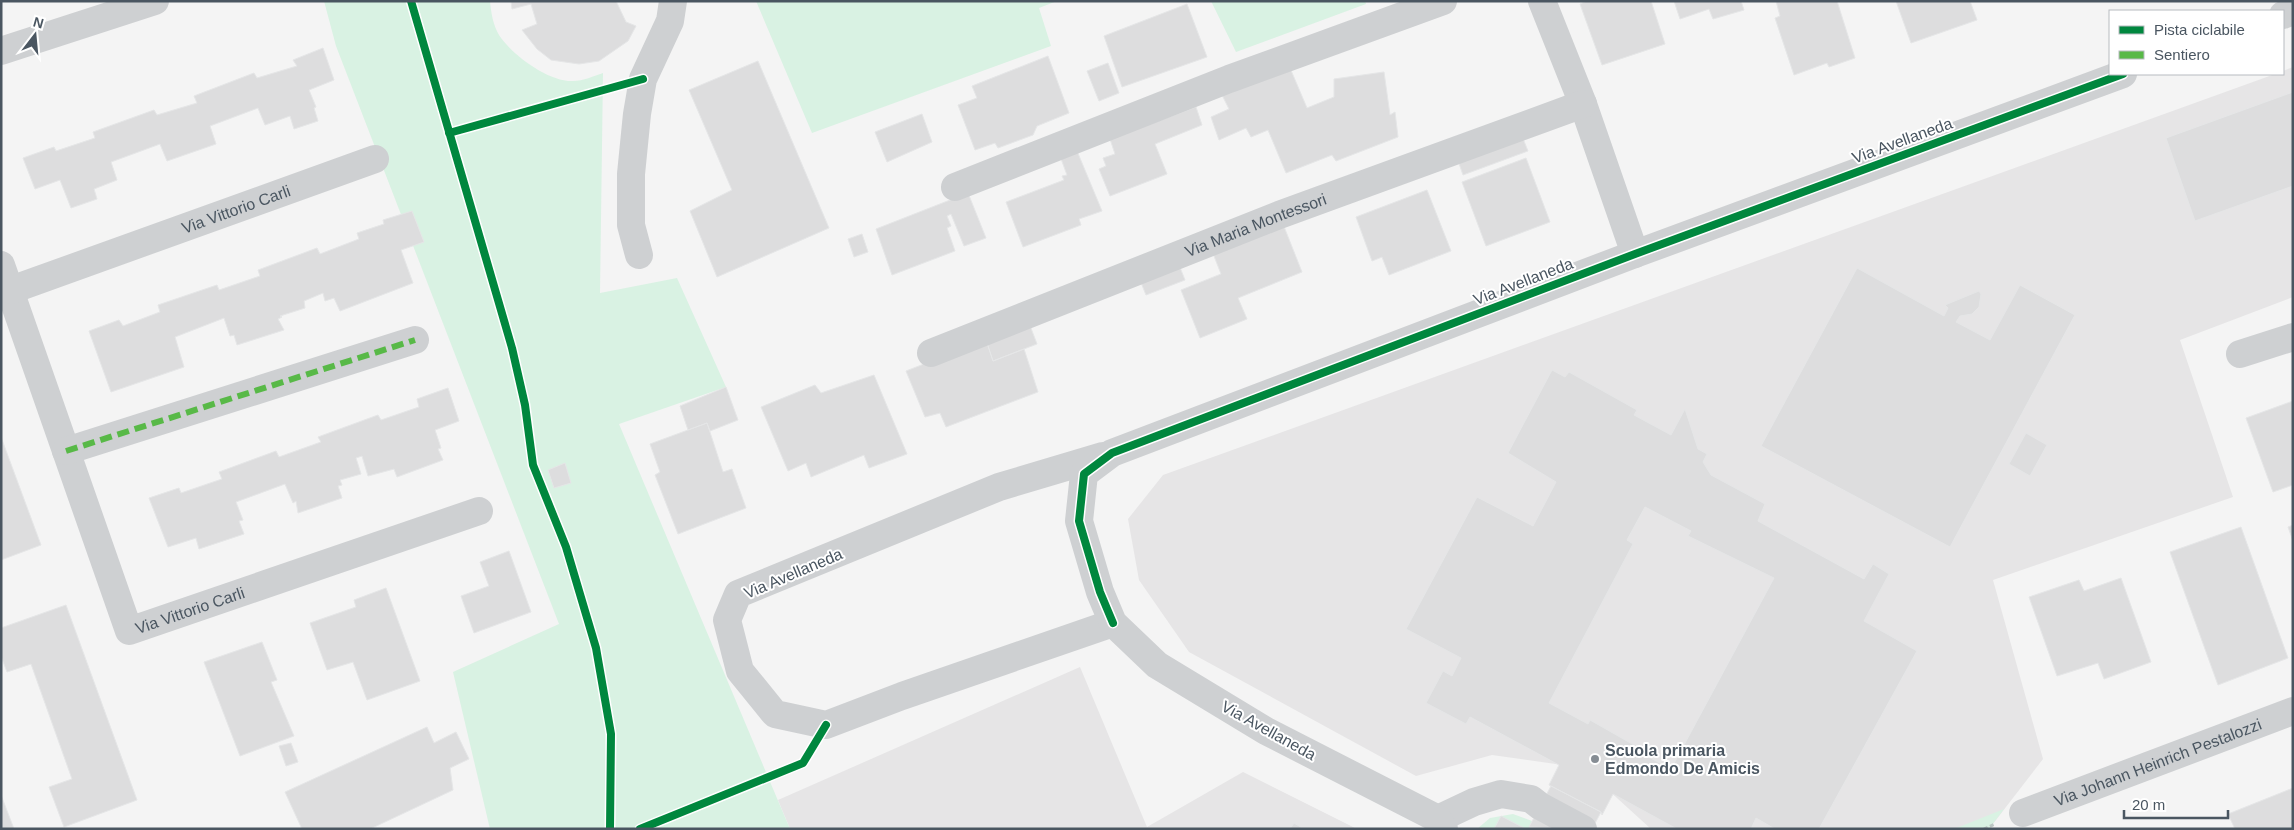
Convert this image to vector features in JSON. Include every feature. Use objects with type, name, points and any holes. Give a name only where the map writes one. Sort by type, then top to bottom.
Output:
[{"type":"street","points":[[1,51],[155,1]]},
{"type":"street","points":[[639,255],[631,224],[631,174],[637,114],[643,79],[670,22],[673,1]]},
{"type":"street","points":[[955,187],[1229,79],[1444,1]]},
{"type":"street","points":[[1542,1],[1583,104],[1635,254]]},
{"type":"street","name":"Via Avellaneda","points":[[1113,623],[902,696],[826,725],[774,714],[740,671],[727,620],[738,594],[999,487],[1112,453],[1635,254],[2120,75]]},
{"type":"street","name":"Via Maria Montessori","points":[[931,353],[1279,215],[1583,104]]},
{"type":"street","name":"Via Vittorio Carli","points":[[10,290],[375,159]]},
{"type":"street","name":"Via Vittorio Carli","points":[[1,265],[128,631],[479,510]]},
{"type":"street","points":[[2240,354],[2293,337]]},
{"type":"street","points":[[66,451],[415,340]]},
{"type":"street","name":"Via Avellaneda","points":[[1112,453],[1084,474],[1079,520],[1100,592],[1113,623],[1157,664],[1266,731],[1441,824],[1474,802],[1500,794],[1531,799],[1540,806],[1583,829]]},
{"type":"street","name":"Via Johann Heinrich Pestalozzi","points":[[2023,813],[2293,711]]},
{"type":"shaded area","points":[[2293,67],[2293,297],[2180,340],[2233,497],[1993,580],[2043,759],[1989,829],[1651,829],[1584,768],[1492,755],[1416,776],[1189,652],[1139,580],[1128,519],[1163,475],[2272,75],[2284,75],[2284,71]]},
{"type":"shaded area","points":[[1080,667],[1147,827],[1243,772],[1357,829],[790,829],[778,800]]},
{"type":"green space","points":[[324,1],[490,1],[494,23],[499,35],[513,51],[532,66],[553,77],[573,81],[603,73],[600,293],[677,278],[726,387],[619,424],[790,829],[490,829],[453,672],[559,624],[336,46]]},
{"type":"green space","points":[[756,1],[1057,1],[1039,8],[1051,46],[812,133]]},
{"type":"green space","points":[[1211,1],[1365,1],[1366,4],[1236,52]]},
{"type":"green space","points":[[2004,809],[1989,829],[1954,829]]},
{"type":"green space","points":[[1513,814],[1532,821],[1529,827],[1532,829],[1477,829],[1490,818]]},
{"type":"building","points":[[511,1],[616,1],[626,22],[636,26],[628,41],[599,61],[579,64],[551,60],[537,49],[522,30],[537,24],[531,4],[512,9]]},
{"type":"building","points":[[1587,1],[1651,1],[1665,44],[1602,65],[1580,4]]},
{"type":"building","points":[[1674,1],[1741,1],[1744,10],[1713,19],[1709,9],[1680,19]]},
{"type":"building","points":[[1776,1],[1837,1],[1855,58],[1829,67],[1827,63],[1794,75],[1775,18],[1780,16]]},
{"type":"building","points":[[1896,1],[1970,1],[1977,20],[1911,43]]},
{"type":"building","points":[[1187,4],[1207,57],[1122,87],[1104,36]]},
{"type":"building","points":[[323,48],[334,80],[309,90],[316,107],[314,108],[318,121],[294,129],[290,116],[265,125],[258,108],[210,126],[216,144],[167,161],[160,144],[111,162],[117,180],[94,189],[97,199],[71,208],[60,180],[35,189],[23,158],[54,147],[56,151],[95,138],[93,132],[154,110],[157,115],[197,103],[194,96],[254,73],[257,78],[297,66],[293,60]]},
{"type":"building","points":[[1048,56],[1069,113],[1037,126],[1033,135],[998,148],[995,143],[975,150],[958,105],[977,98],[972,86]]},
{"type":"building","points":[[758,61],[829,228],[717,277],[690,211],[732,190],[689,90]]},
{"type":"building","points":[[1108,63],[1119,93],[1099,101],[1087,71]]},
{"type":"building","points":[[1290,68],[1307,108],[1334,97],[1334,79],[1384,72],[1390,115],[1395,112],[1398,137],[1336,161],[1332,155],[1286,173],[1268,130],[1251,137],[1246,128],[1219,140],[1211,117],[1229,109],[1222,95]]},
{"type":"building","points":[[2293,92],[2293,186],[2195,221],[2166,138]]},
{"type":"building","points":[[1196,107],[1202,125],[1155,144],[1167,174],[1110,196],[1099,169],[1106,166],[1103,158],[1115,154],[1110,139]]},
{"type":"building","points":[[922,114],[932,142],[887,162],[875,132]]},
{"type":"building","points":[[1520,131],[1528,151],[1463,175],[1456,155]]},
{"type":"building","points":[[1077,151],[1102,211],[1079,219],[1081,225],[1023,247],[1006,202],[1064,180],[1062,176],[1067,175],[1060,156]]},
{"type":"building","points":[[1526,158],[1550,222],[1486,246],[1462,182]]},
{"type":"building","points":[[1427,190],[1451,251],[1389,275],[1382,257],[1372,261],[1356,217]]},
{"type":"building","points":[[968,193],[986,238],[964,246],[951,214],[947,216],[951,226],[947,228],[955,251],[892,275],[876,229]]},
{"type":"building","points":[[412,211],[424,242],[401,250],[413,283],[340,311],[334,298],[325,301],[323,293],[304,301],[305,308],[280,316],[282,317],[278,319],[284,330],[237,345],[234,335],[230,336],[224,318],[175,337],[184,367],[111,392],[89,331],[119,320],[123,326],[160,312],[158,305],[217,285],[219,290],[260,276],[258,270],[317,248],[320,254],[359,239],[357,233],[384,224],[383,220]]},
{"type":"building","points":[[1283,224],[1302,272],[1238,298],[1247,319],[1200,338],[1181,290],[1221,274],[1212,251]]},
{"type":"building","points":[[862,234],[868,252],[854,257],[848,239]]},
{"type":"building","points":[[1179,265],[1185,280],[1146,295],[1140,280]]},
{"type":"building","points":[[1857,268],[1944,316],[1948,308],[1945,305],[1979,291],[1981,294],[1979,307],[1972,314],[1960,316],[1956,322],[1990,340],[2020,285],[2075,315],[1950,547],[1761,446]]},
{"type":"building","points":[[1029,323],[1037,344],[993,361],[986,340]]},
{"type":"building","points":[[986,340],[993,361],[1024,349],[1038,392],[946,427],[940,413],[925,417],[906,371]]},
{"type":"building","points":[[1552,370],[1565,377],[1569,372],[1637,410],[1634,415],[1671,435],[1685,409],[1698,449],[1707,454],[1703,462],[1711,475],[1765,504],[1758,521],[1864,579],[1873,564],[1889,574],[1864,621],[1917,651],[1819,829],[1775,829],[1756,818],[1751,829],[1677,829],[1613,794],[1602,815],[1601,812],[1549,785],[1559,765],[1470,717],[1466,724],[1426,703],[1443,671],[1452,676],[1461,658],[1406,629],[1477,497],[1533,526],[1556,482],[1508,453]],"holes":[[[1645,507],[1691,531],[1688,536],[1774,578],[1671,769],[1632,748],[1634,745],[1590,720],[1588,724],[1549,703],[1633,544],[1627,540]]]},
{"type":"building","points":[[874,375],[907,454],[869,468],[864,455],[811,477],[806,463],[788,471],[761,407],[815,385],[821,393]]},
{"type":"building","points":[[726,387],[738,420],[710,431],[707,423],[688,430],[680,406]]},
{"type":"building","points":[[448,388],[459,421],[435,430],[441,448],[438,449],[443,460],[397,477],[394,469],[368,476],[362,456],[356,458],[361,474],[340,480],[342,485],[338,486],[342,498],[298,513],[296,501],[293,503],[285,484],[236,502],[243,520],[239,521],[244,534],[199,549],[196,538],[168,547],[149,498],[179,488],[181,493],[222,479],[219,472],[276,451],[279,457],[321,442],[318,437],[378,415],[381,420],[419,407],[417,399]]},
{"type":"building","points":[[2293,401],[2293,485],[2273,492],[2246,418]]},
{"type":"building","points":[[707,423],[723,472],[732,469],[746,508],[678,534],[655,475],[660,472],[650,444]]},
{"type":"building","points":[[2026,433],[2047,445],[2030,476],[2009,464]]},
{"type":"building","points":[[1,437],[41,545],[1,560]]},
{"type":"building","points":[[565,463],[571,483],[554,488],[548,470]]},
{"type":"building","points":[[2293,525],[2293,541],[2288,527]]},
{"type":"building","points":[[2241,527],[2288,658],[2218,685],[2170,552]]},
{"type":"building","points":[[509,551],[531,612],[474,633],[461,596],[489,586],[480,562]]},
{"type":"building","points":[[2121,578],[2151,662],[2104,679],[2098,663],[2057,676],[2029,597],[2079,580],[2084,591]]},
{"type":"building","points":[[386,588],[420,681],[367,700],[353,662],[327,670],[310,623],[356,607],[354,600]]},
{"type":"building","points":[[66,605],[137,800],[64,827],[49,787],[72,779],[31,664],[7,672],[1,656],[1,628]]},
{"type":"building","points":[[262,642],[277,680],[271,682],[294,736],[240,756],[204,662]]},
{"type":"building","points":[[427,727],[434,743],[456,732],[469,759],[450,768],[453,790],[370,829],[302,829],[285,792]]},
{"type":"building","points":[[291,743],[298,762],[286,766],[279,746]]},
{"type":"building","points":[[1551,786],[1601,812],[1592,829],[1529,827]]},
{"type":"building","points":[[2293,788],[2293,829],[2235,829],[2228,814]]},
{"type":"building","points":[[1,795],[14,829],[1,829]]},
{"type":"building","points":[[1501,816],[1524,828],[1494,829]]},
{"type":"building","points":[[1294,823],[1304,829],[1290,829]]},
{"type":"marked path","points":[[66,451],[415,340]]},
{"type":"cycle path","points":[[411,1],[512,348],[525,405],[533,465],[566,547],[596,648],[611,734],[610,829]]},
{"type":"cycle path","points":[[1113,623],[1100,592],[1079,521],[1084,474],[1112,453],[1635,254],[2120,75]]},
{"type":"cycle path","points":[[449,133],[643,79]]},
{"type":"cycle path","points":[[640,829],[803,763],[826,725]]},
{"type":"place","name":"Scuola primaria Edmondo De Amicis","points":[[1595,759]]}]
